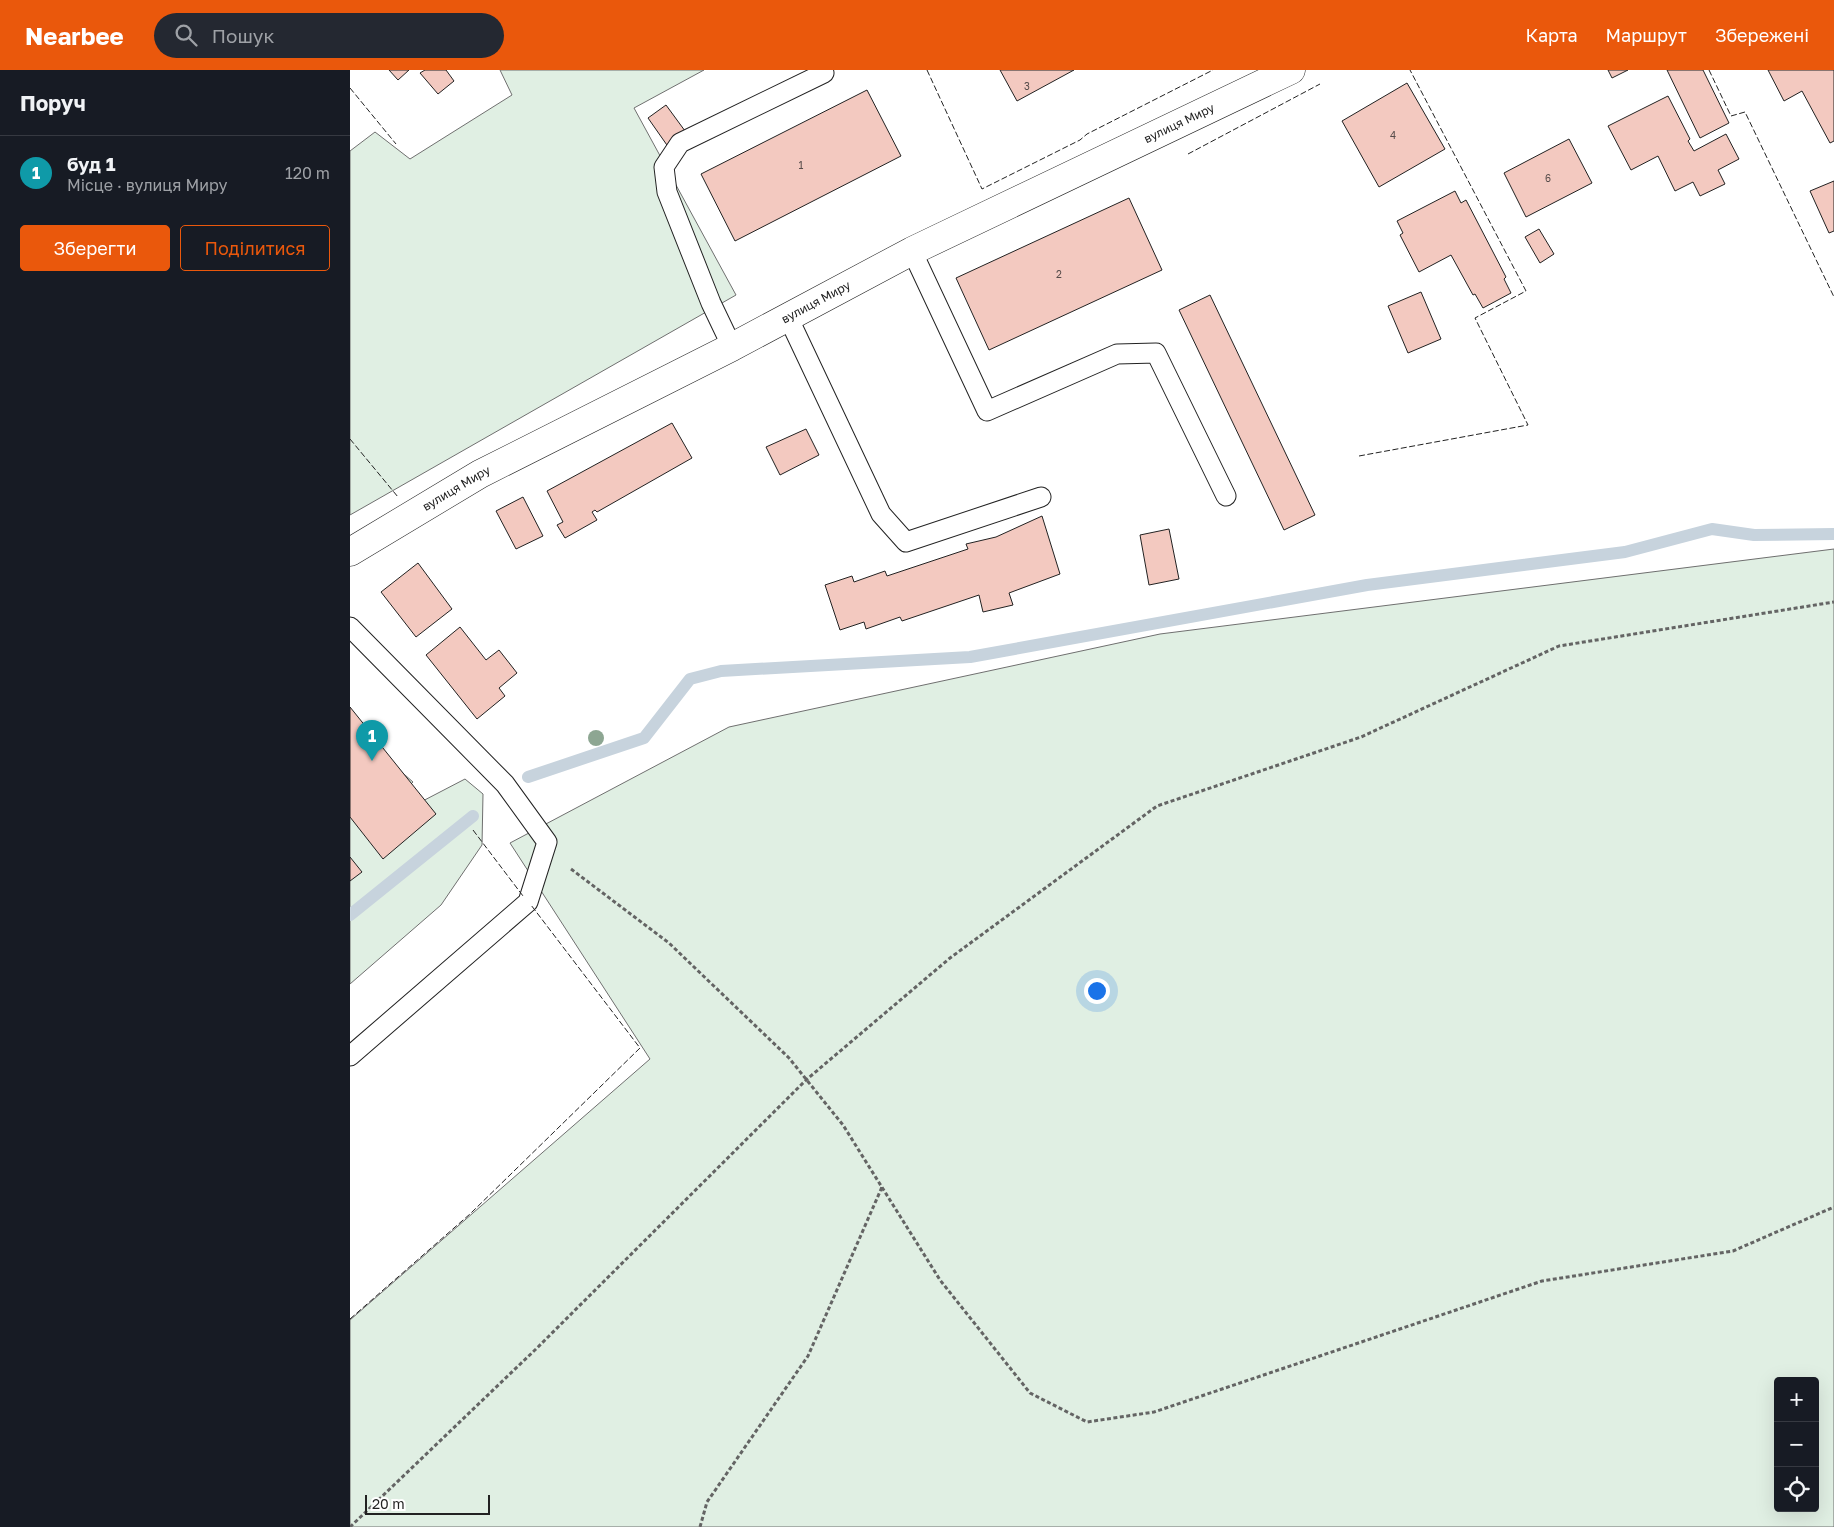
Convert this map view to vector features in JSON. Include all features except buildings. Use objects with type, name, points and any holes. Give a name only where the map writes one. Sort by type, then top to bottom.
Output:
[{"type":"street","name":"вулиця Миру","points":[[350,552],[480,474],[732,347],[912,251],[1292,70]]},
{"type":"lane","points":[[732,347],[667,192],[664,167],[680,143],[824,73]]},
{"type":"lane","points":[[912,251],[987,411],[1117,354],[1156,353],[1226,496]]},
{"type":"lane","points":[[788,317],[881,514],[906,542],[1041,497]]},
{"type":"lane","points":[[350,627],[505,784],[547,842],[528,902],[350,1056]]},
{"type":"path","points":[[350,1527],[536,1349],[806,1080],[950,958],[1157,806],[1361,737],[1559,646],[1834,602]]},
{"type":"path","points":[[547,842],[572,870],[669,943],[789,1058],[842,1125],[940,1280],[1030,1393],[1087,1422],[1154,1412],[1542,1281],[1733,1251],[1834,1207]]},
{"type":"path","points":[[700,1527],[707,1502],[808,1356],[882,1186]]},
{"type":"green space","points":[[500,70],[704,70],[634,108],[736,295],[350,515],[350,151],[375,132],[410,159],[512,95]]},
{"type":"green space","points":[[1834,549],[1834,1527],[350,1527],[350,1320],[650,1059],[510,843],[729,727],[1160,634]]},
{"type":"green space","points":[[350,727],[413,782],[365,831],[465,779],[483,794],[482,845],[441,905],[350,984]]},
{"type":"waterway","points":[[528,777],[644,738],[690,679],[721,671],[970,657],[1367,585],[1625,552],[1712,529],[1754,535],[1834,534]]},
{"type":"waterway","points":[[350,915],[473,816]]},
{"type":"fence","points":[[927,70],[982,189],[1213,70]]},
{"type":"fence","points":[[1359,456],[1528,425],[1475,318],[1526,291],[1410,70]]},
{"type":"fence","points":[[1709,70],[1731,116],[1745,112],[1834,297]]},
{"type":"fence","points":[[1188,154],[1320,84]]},
{"type":"fence","points":[[350,88],[396,144]]},
{"type":"fence","points":[[350,439],[398,497]]},
{"type":"fence","points":[[473,830],[523,896]]},
{"type":"fence","points":[[350,1319],[470,1214],[640,1048],[531,905]]},
{"type":"place","name":"буд 1","points":[[372,761]]}]
